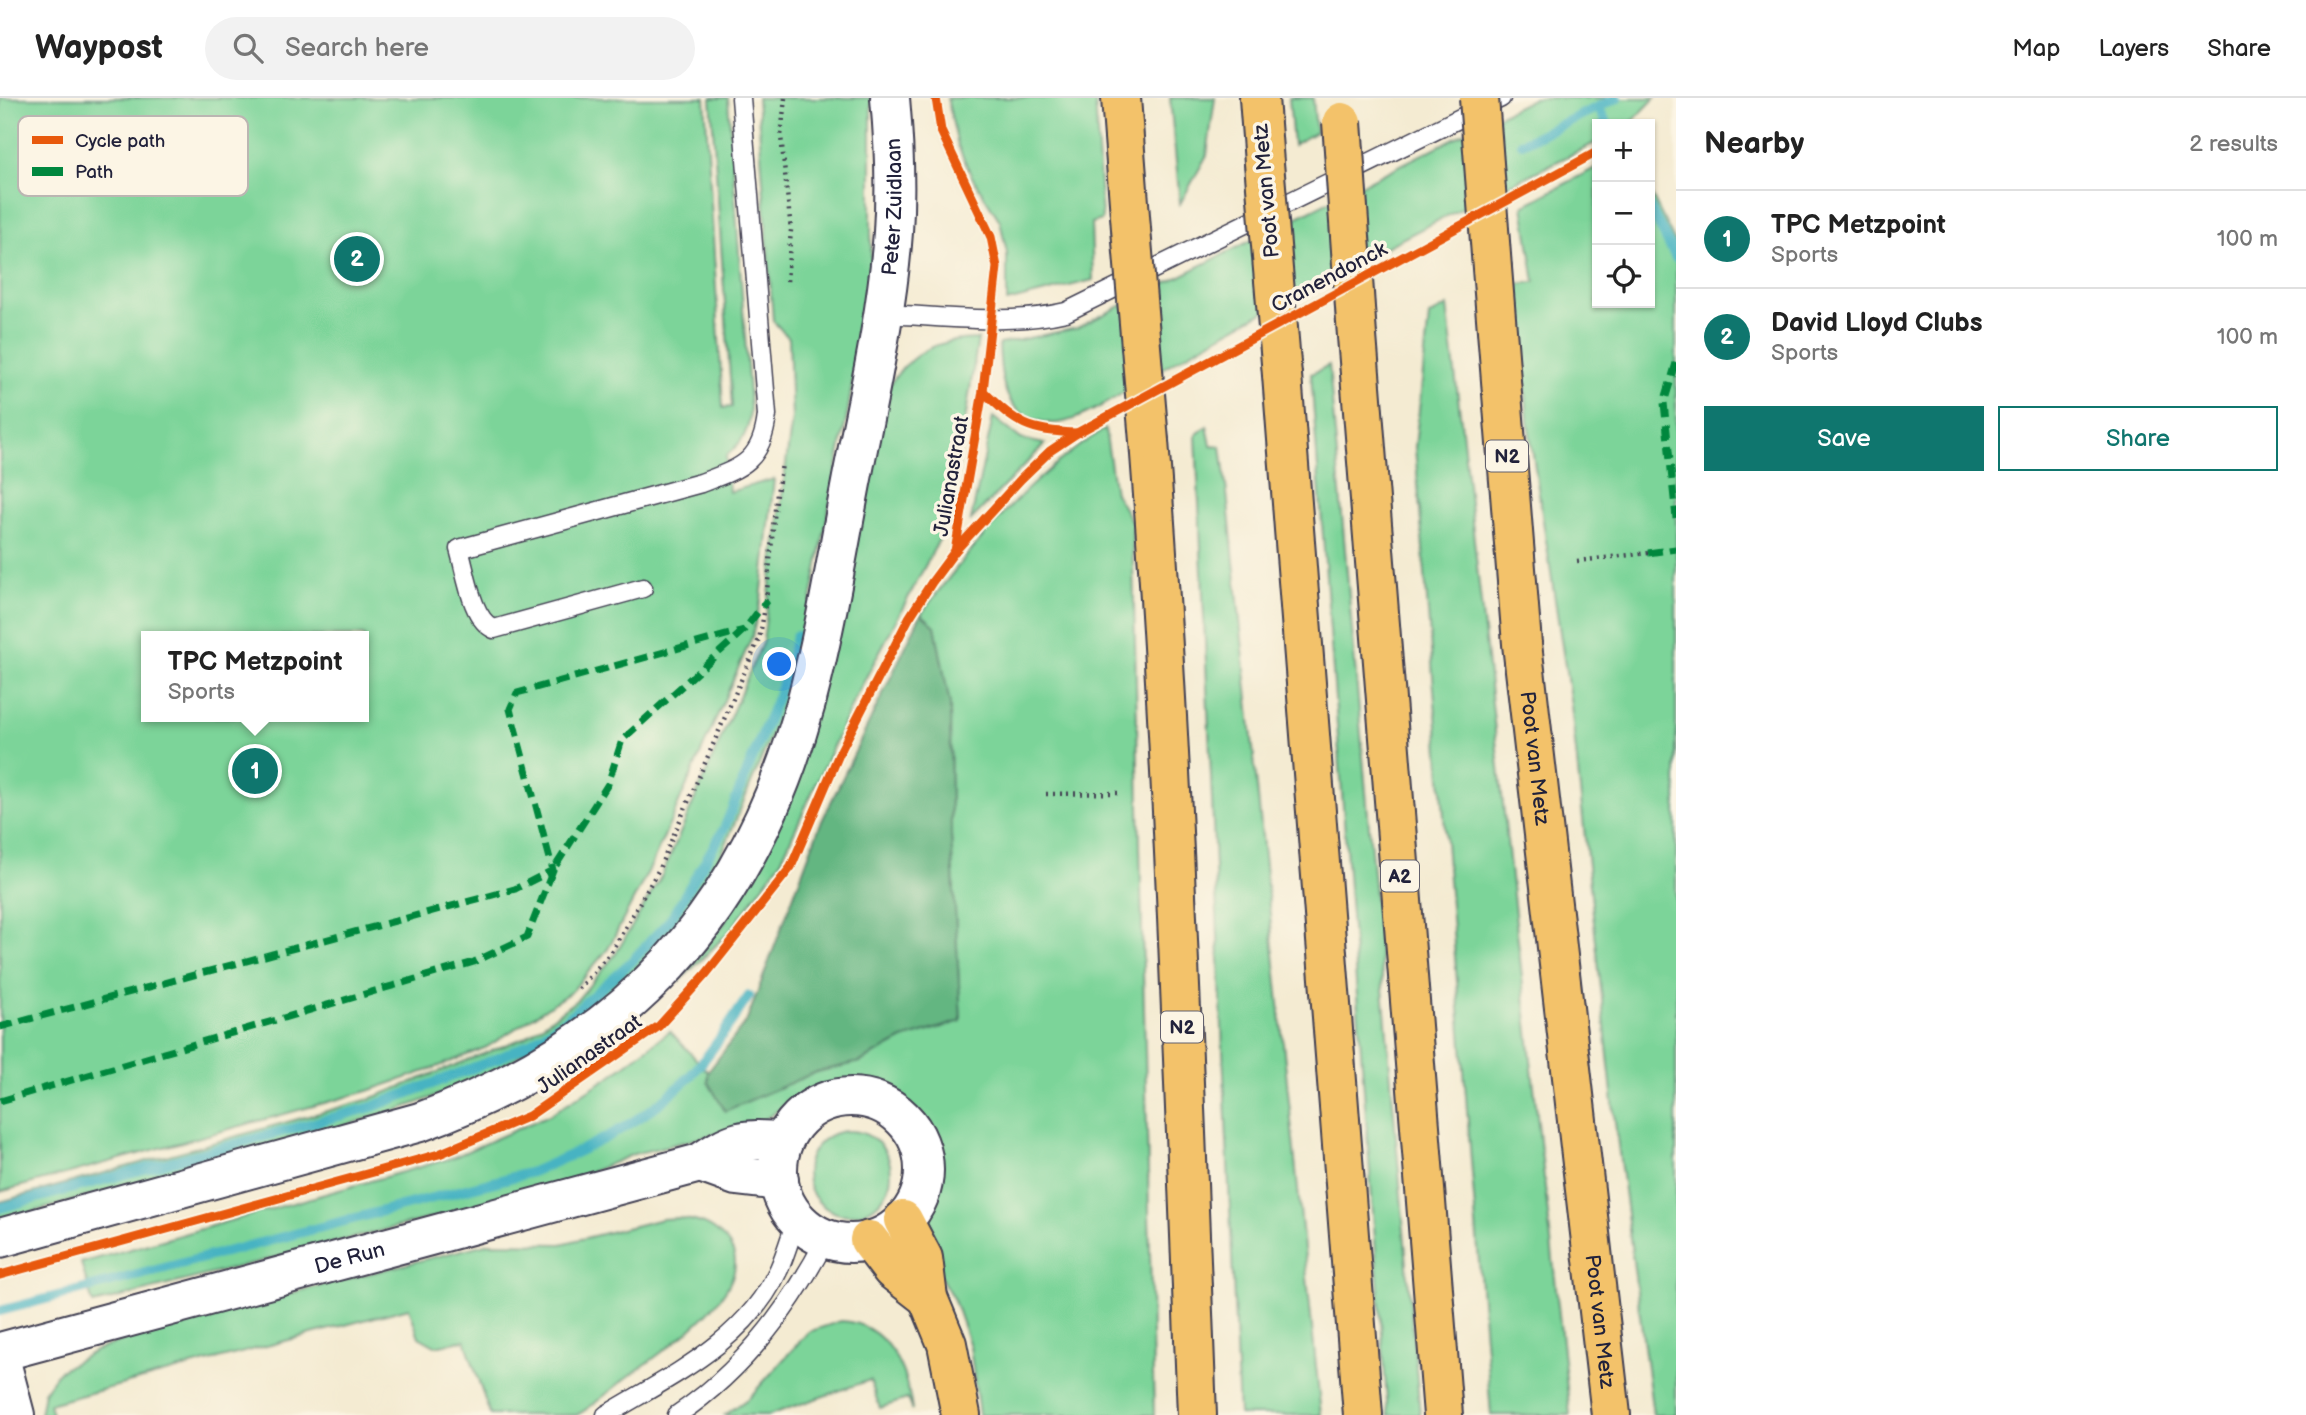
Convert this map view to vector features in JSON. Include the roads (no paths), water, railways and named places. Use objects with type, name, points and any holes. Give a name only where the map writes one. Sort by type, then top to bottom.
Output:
[{"type":"highway","name":"N2","points":[[1121,98],[1164,639],[1176,877],[1196,1415]]},
{"type":"highway","name":"Poot van Metz","points":[[1259,98],[1363,1415]]},
{"type":"highway","name":"Poot van Metz","points":[[1479,98],[1522,644],[1611,1415]]},
{"type":"highway","name":"A2","points":[[1342,110],[1357,336],[1443,1415]]},
{"type":"highway","points":[[904,1220],[923,1258],[928,1298],[947,1344],[961,1415]]},
{"type":"highway","points":[[869,1240],[892,1270],[928,1298]]},
{"type":"street","name":"Peter Zuidlaan","points":[[882,314],[893,232],[894,147],[890,98]]},
{"type":"street","name":"Julianastraat","points":[[0,1238],[420,1122],[485,1097],[541,1069],[589,1035],[632,999],[696,935],[731,884],[756,836],[790,754],[805,706],[820,648],[882,314]]},
{"type":"street","points":[[864,1098],[895,1111],[917,1137],[924,1170],[916,1202],[904,1220],[883,1235],[869,1240],[853,1242],[811,1228],[787,1206],[779,1181],[779,1158],[783,1142],[802,1115],[831,1099],[864,1098]]},
{"type":"street","name":"De Run","points":[[0,1352],[700,1163],[730,1142],[752,1138],[783,1142]]},
{"type":"street","points":[[700,1163],[736,1176],[779,1181]]},
{"type":"street","points":[[0,1358],[15,1415]]},
{"type":"lane","points":[[643,588],[494,629],[486,626],[479,615],[459,549],[701,483],[738,469],[756,452],[763,441],[767,415],[741,98]]},
{"type":"lane","points":[[882,314],[993,320],[1034,319],[1066,312],[1501,98]]},
{"type":"lane","points":[[606,1415],[701,1360],[743,1320],[811,1228]]},
{"type":"lane","points":[[677,1415],[718,1385],[769,1331],[802,1283],[811,1228]]},
{"type":"waterway","points":[[1522,143],[1617,98]]},
{"type":"waterway","points":[[1598,107],[1604,119]]},
{"type":"waterway","points":[[1655,218],[1676,258]]},
{"type":"waterway","points":[[0,1208],[372,1107],[499,1058],[531,1043],[570,1016],[631,962],[670,920],[724,829],[789,668],[796,636]]},
{"type":"waterway","points":[[0,1311],[532,1172],[612,1134],[650,1111],[684,1082],[702,1062],[749,996]]},
{"type":"place","name":"David Lloyd Clubs","points":[[357,259]]},
{"type":"place","name":"TPC Metzpoint","points":[[255,771]]}]
